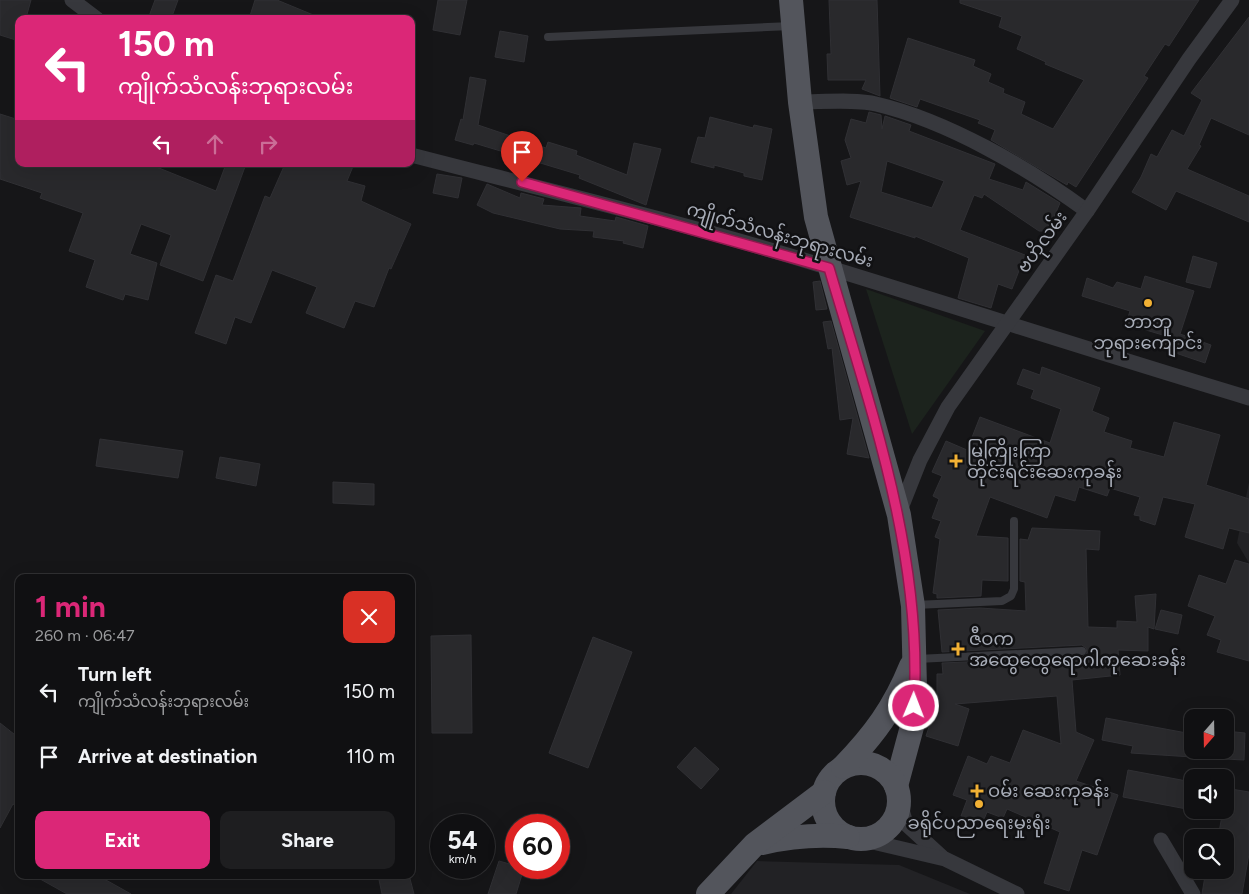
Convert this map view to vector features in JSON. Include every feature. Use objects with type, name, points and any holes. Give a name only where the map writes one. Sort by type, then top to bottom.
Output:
[{"type":"main road","points":[[755,844],[789,836],[820,834],[854,838],[873,837],[884,832],[893,822],[898,811],[898,793],[913,723],[915,688],[913,606],[899,515],[816,217],[800,102],[791,0]]},
{"type":"main road","points":[[854,838],[836,830],[827,819],[823,806],[827,782],[870,739],[888,715],[902,688],[913,659]]},
{"type":"main road","points":[[843,767],[855,763],[874,766],[890,776],[898,793]]},
{"type":"main road","points":[[708,894],[755,844],[824,792]]},
{"type":"street","points":[[72,0],[92,15]]},
{"type":"street","name":"ဗဟိုလမ်း","points":[[899,515],[920,460],[948,407],[1087,210],[1189,59],[1232,0]]},
{"type":"street","points":[[800,102],[875,103],[936,124],[1020,166],[1087,210]]},
{"type":"street","name":"ကျိုက်သံလန်းဘုရားလမ်း","points":[[415,156],[576,196],[829,268],[1249,398]]},
{"type":"street","points":[[898,793],[906,824],[921,840],[945,859],[1017,894]]},
{"type":"street","points":[[854,838],[945,859]]},
{"type":"street","points":[[1161,840],[1193,894]]},
{"type":"lane","points":[[548,38],[792,26]]},
{"type":"lane","points":[[913,606],[1002,601],[1011,596],[1014,589],[1014,521]]},
{"type":"lane","points":[[913,659],[1082,651]]},
{"type":"shaded area","points":[[866,289],[985,331],[912,434]]},
{"type":"shaded area","points":[[1249,482],[1249,563],[1237,543]]},
{"type":"shaded area","points":[[757,861],[899,865],[970,894],[731,894]]},
{"type":"building","points":[[0,0],[31,0],[27,15],[15,15],[15,40],[0,35]]},
{"type":"building","points":[[155,0],[178,0],[172,15],[149,15]]},
{"type":"building","points":[[255,0],[277,0],[313,15],[250,15]]},
{"type":"building","points":[[438,0],[467,0],[460,35],[433,30]]},
{"type":"building","points":[[829,0],[877,0],[880,96],[862,89],[866,80],[828,80],[827,54],[831,54]]},
{"type":"building","points":[[960,0],[1199,0],[1169,46],[1165,44],[1144,76],[1148,78],[1076,187],[1068,182],[1067,185],[991,140],[995,130],[978,123],[980,120],[920,99],[917,107],[890,98],[908,38],[975,60],[973,66],[991,74],[988,82],[1004,89],[1003,93],[1025,102],[1021,114],[1053,129],[1084,80],[1045,64],[1046,62],[1017,49],[1022,36],[999,27],[1002,17],[960,3]]},
{"type":"building","points":[[1249,17],[1249,135],[1211,118],[1199,145],[1201,146],[1187,169],[1249,196],[1249,222],[1176,191],[1166,210],[1132,192],[1151,154],[1157,157],[1172,130],[1184,136],[1202,100],[1191,93]]},
{"type":"building","points":[[500,31],[528,36],[524,62],[495,57]]},
{"type":"building","points":[[470,77],[486,80],[478,125],[546,148],[548,142],[577,151],[576,155],[627,175],[634,143],[661,149],[646,205],[579,178],[580,175],[474,143],[473,145],[455,140],[461,119],[463,120]]},
{"type":"building","points":[[869,112],[881,115],[882,129],[885,116],[911,125],[909,131],[995,164],[989,179],[1023,190],[1026,182],[1060,203],[1045,231],[1039,231],[984,194],[982,198],[974,195],[960,230],[1025,255],[1012,289],[998,284],[991,308],[958,298],[969,258],[915,236],[915,238],[850,217],[861,181],[847,185],[841,161],[851,158],[845,140],[851,119],[866,123]],"holes":[[[887,161],[944,181],[932,208],[881,192]]]},
{"type":"building","points":[[0,114],[15,119],[15,167],[156,167],[216,191],[225,167],[245,167],[203,281],[160,265],[171,235],[141,224],[130,254],[157,263],[148,300],[125,294],[123,300],[86,287],[95,260],[69,251],[83,213],[40,198],[42,193],[0,179]]},
{"type":"building","points":[[710,117],[753,128],[754,125],[772,129],[762,180],[744,176],[744,173],[714,165],[714,168],[691,162],[698,137],[705,138]]},
{"type":"building","points":[[284,167],[353,167],[347,181],[365,186],[361,201],[411,224],[391,269],[389,268],[374,307],[355,301],[344,328],[306,313],[317,287],[272,270],[251,323],[235,317],[226,344],[195,333],[216,275],[233,281],[265,196],[270,198]]},
{"type":"building","points":[[437,174],[462,178],[458,198],[433,193]]},
{"type":"building","points":[[487,184],[520,198],[521,193],[544,199],[542,205],[581,208],[580,216],[615,221],[616,217],[648,226],[643,248],[623,243],[624,241],[593,237],[594,231],[560,229],[493,213],[477,205]]},
{"type":"building","points":[[1193,256],[1217,263],[1210,288],[1186,282]]},
{"type":"building","name":"ဘာဘူ ဘုရားကျောင်း","points":[[1145,276],[1194,291],[1180,334],[1211,345],[1205,363],[1161,348],[1166,336],[1126,324],[1130,311],[1082,296],[1087,278],[1113,288],[1117,282],[1141,289]]},
{"type":"building","points":[[820,281],[827,309],[816,310],[813,282]]},
{"type":"building","points":[[831,321],[869,458],[847,454],[853,418],[840,420],[832,348],[828,349],[823,322]]},
{"type":"building","points":[[1042,367],[1100,388],[1092,411],[1109,418],[1104,432],[1132,441],[1130,448],[1164,457],[1174,422],[1220,435],[1206,485],[1249,499],[1249,533],[1229,528],[1223,549],[1185,537],[1195,504],[1163,497],[1155,525],[1140,520],[1140,516],[1134,515],[1140,497],[1110,488],[1107,496],[1079,487],[1075,501],[1055,495],[1047,518],[990,497],[976,536],[1008,538],[1008,581],[982,580],[981,596],[937,598],[937,594],[933,593],[940,539],[935,537],[941,521],[932,518],[939,499],[933,496],[942,476],[932,472],[946,441],[967,450],[980,417],[1050,443],[1061,409],[1031,398],[1034,390],[1017,384],[1023,369],[1040,375]]},
{"type":"building","points":[[100,439],[183,451],[178,478],[96,466]]},
{"type":"building","points":[[220,457],[260,464],[256,486],[216,478]]},
{"type":"building","points":[[333,482],[374,484],[374,505],[333,503]]},
{"type":"building","points":[[1032,528],[1100,531],[1099,550],[1086,549],[1088,627],[1117,628],[1117,621],[1137,622],[1135,596],[1156,594],[1154,629],[1148,627],[1148,651],[1118,650],[1120,675],[1072,680],[1076,732],[1094,740],[1076,781],[1118,795],[1097,855],[1082,850],[1069,891],[1044,883],[1060,832],[1007,809],[1003,818],[987,812],[982,824],[961,816],[967,800],[953,795],[968,756],[987,764],[991,756],[1010,763],[1023,730],[1061,744],[1057,696],[955,704],[969,709],[958,746],[926,736],[937,703],[937,674],[943,674],[942,663],[1082,657],[1087,653],[1086,648],[1082,645],[942,652],[938,610],[980,608],[1026,611],[1025,582],[1020,581],[1020,539],[1028,540]]},
{"type":"building","points":[[1235,560],[1249,564],[1249,661],[1217,652],[1221,640],[1207,635],[1215,616],[1188,606],[1199,575],[1226,584]]},
{"type":"building","points":[[1161,610],[1182,615],[1178,634],[1155,629]]},
{"type":"building","points":[[471,635],[472,733],[432,733],[431,636]]},
{"type":"building","points":[[593,637],[632,652],[588,768],[549,753]]},
{"type":"building","points":[[1106,718],[1184,733],[1184,756],[1131,753],[1133,746],[1102,740]]},
{"type":"building","points":[[0,723],[15,735],[15,805],[13,804],[0,828]]},
{"type":"building","points":[[1234,732],[1245,733],[1244,760],[1225,759],[1234,759]]},
{"type":"building","points":[[695,747],[719,769],[701,789],[677,767]]},
{"type":"building","points":[[1128,770],[1184,780],[1184,808],[1123,797]]},
{"type":"building","points":[[1234,790],[1249,792],[1249,854],[1242,894],[1202,894],[1204,879],[1234,879],[1234,829],[1220,829],[1221,819],[1234,819]]},
{"type":"building","points":[[499,861],[505,863],[505,879],[521,879],[516,894],[488,894],[493,879],[495,879]]},
{"type":"building","points":[[40,879],[104,879],[131,894],[67,894]]},
{"type":"building","points":[[379,879],[410,879],[414,894],[382,894]]},
{"type":"place","name":"ဘာဘူ ဘုရားကျောင်း","points":[[1148,303]]},
{"type":"place","name":"မြကြိုးကြာ တိုင်းရင်းဆေးကုခန်း","points":[[956,461]]},
{"type":"place","name":"ဇီဝက အထွေထွေရောဂါကုဆေးခန်း","points":[[958,649]]},
{"type":"place","name":"ဝမ်း ဆေးကုခန်း","points":[[977,791]]},
{"type":"place","name":"ခရိုင်ပညာရေးမှုးရုံး","points":[[979,804]]},
{"type":"route","points":[[522,182],[829,268],[866,393],[899,515],[913,606],[914,706]]}]
